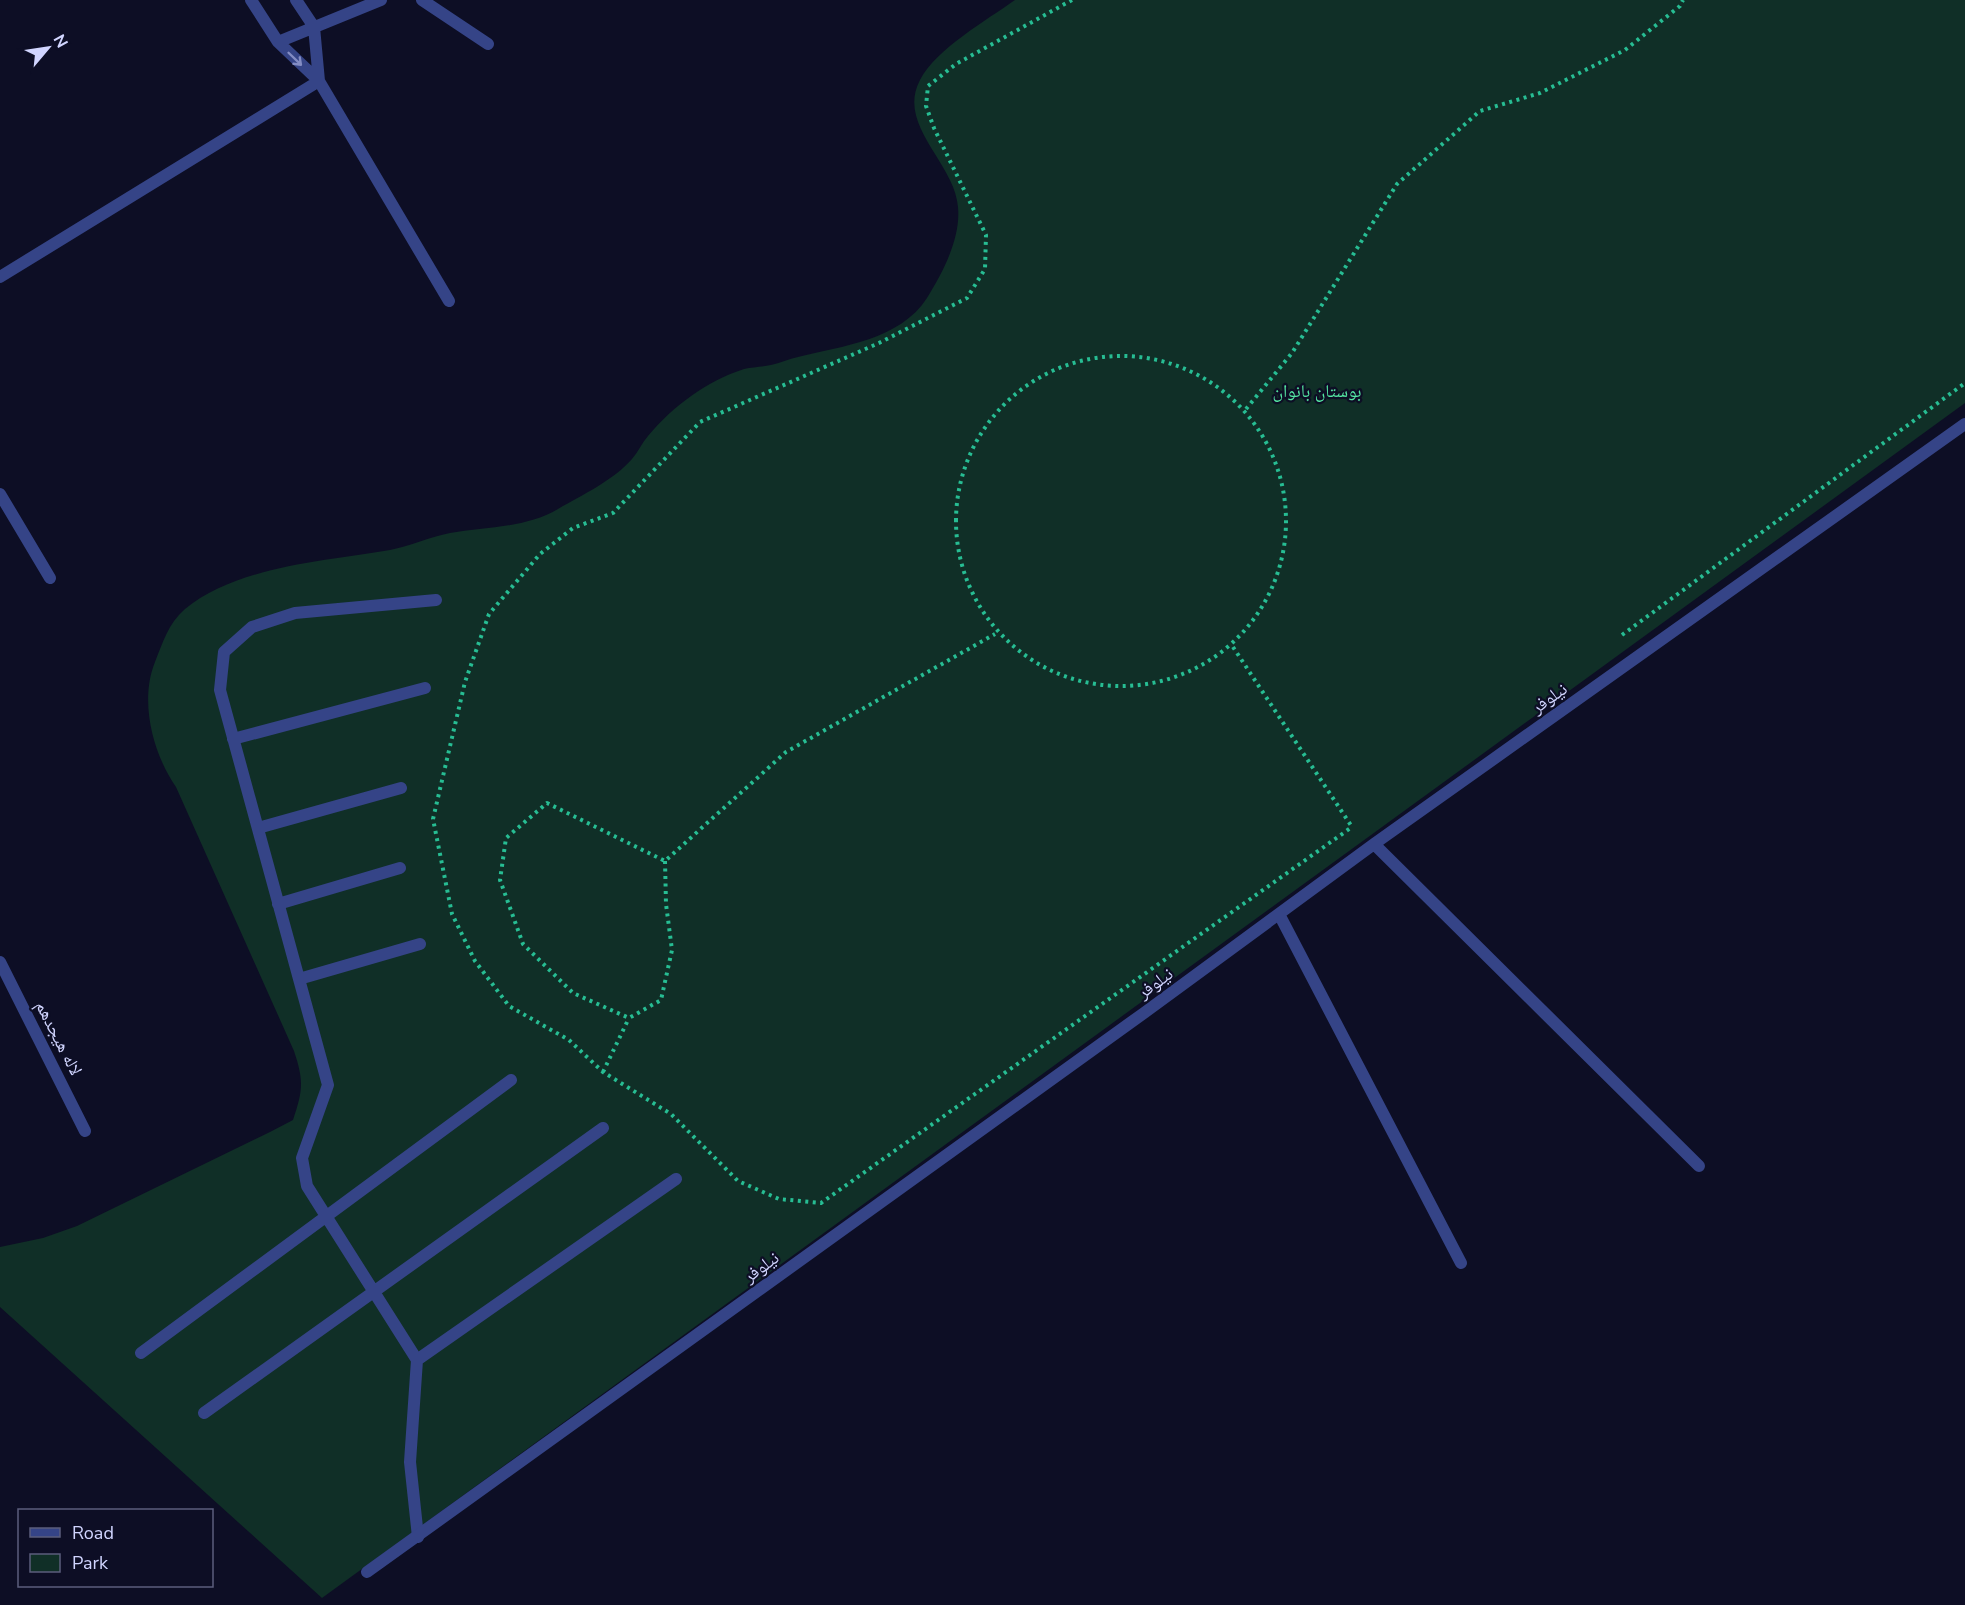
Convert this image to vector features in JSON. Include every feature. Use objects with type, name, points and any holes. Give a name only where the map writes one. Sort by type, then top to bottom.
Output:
[{"type":"street","points":[[251,0],[278,42],[319,81],[449,301]]},
{"type":"street","points":[[296,0],[314,27],[319,81]]},
{"type":"street","points":[[278,42],[381,0]]},
{"type":"street","points":[[422,0],[488,44]]},
{"type":"street","points":[[0,277],[319,81]]},
{"type":"street","name":"نیلوفر","points":[[367,1572],[1374,844],[1965,424]]},
{"type":"street","points":[[0,494],[50,578]]},
{"type":"street","points":[[418,1537],[410,1462],[417,1360],[307,1186],[302,1158],[328,1085],[220,690],[224,652],[252,627],[295,613],[436,600]]},
{"type":"street","points":[[233,739],[425,688]]},
{"type":"street","points":[[258,828],[401,788]]},
{"type":"street","points":[[1374,844],[1699,1166]]},
{"type":"street","points":[[278,904],[400,868]]},
{"type":"street","points":[[1280,914],[1461,1263]]},
{"type":"street","points":[[299,979],[420,944]]},
{"type":"street","name":"لاله هیجدهم","points":[[0,962],[85,1131]]},
{"type":"street","points":[[141,1353],[511,1080]]},
{"type":"street","points":[[204,1413],[603,1128]]},
{"type":"street","points":[[417,1360],[676,1179]]},
{"type":"path","points":[[1072,0],[956,64],[928,86],[926,106],[934,128],[986,235],[985,269],[967,298],[879,343],[700,422],[613,513],[573,528],[540,554],[489,614],[465,682],[433,819],[452,914],[475,961],[509,1006],[568,1040],[603,1072],[670,1114],[738,1181],[779,1199],[821,1203],[1362,820]]},
{"type":"path","points":[[1246,410],[1292,353],[1397,184],[1480,111],[1540,93],[1625,50],[1680,6],[1683,0]]},
{"type":"path","points":[[1086,356],[1174,361],[1246,410],[1286,487],[1281,575],[1233,647],[1155,687],[1068,681],[995,634],[956,555],[961,468],[1009,396],[1086,356]]},
{"type":"path","points":[[1617,638],[1965,383]]},
{"type":"path","points":[[603,1072],[629,1018],[662,1000],[672,950],[666,904],[665,861],[786,752],[995,634]]},
{"type":"path","points":[[1233,647],[1352,827]]},
{"type":"path","points":[[629,1018],[573,993],[523,944],[500,880],[506,838],[547,803],[665,861]]},
{"type":"green space","name":"بوستان بانوان","points":[[1015,0],[1965,0],[1965,403],[322,1598],[0,1307],[0,1247],[43,1238],[77,1226],[270,1132],[293,1120],[299,1101],[301,1078],[294,1051],[155,743],[148,693],[150,677],[164,640],[174,621],[185,609],[230,583],[256,574],[311,562],[390,550],[450,533],[505,526],[546,515],[587,493],[625,467],[648,436],[668,415],[717,380],[744,369],[771,365],[851,345],[886,332],[902,323],[916,312],[939,277],[954,243],[958,219],[955,191],[915,113],[915,97],[920,80],[928,68],[950,46]]}]
